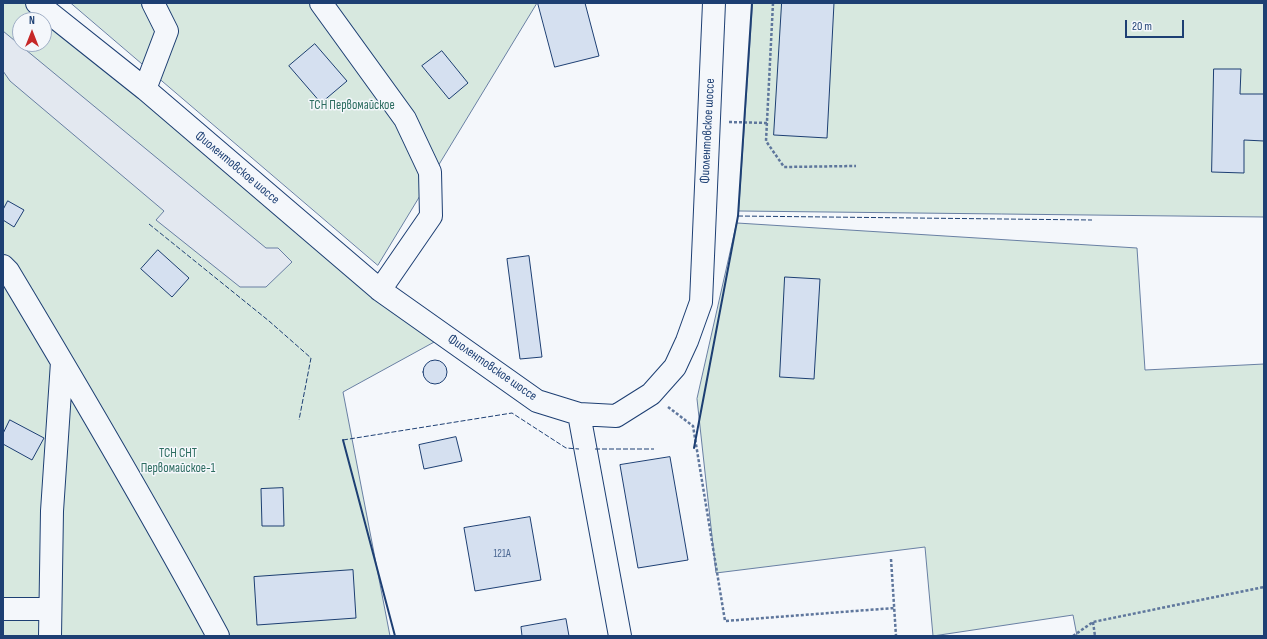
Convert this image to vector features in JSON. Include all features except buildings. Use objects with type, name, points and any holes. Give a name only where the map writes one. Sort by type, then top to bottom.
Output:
[{"type":"street","name":"Фиолентовское шоссе","points":[[37,3],[145,89],[380,290],[537,401],[579,414],[616,416],[651,394],[675,367],[687,341],[700,302],[714,3]]},
{"type":"street","points":[[145,89],[167,31],[153,3]]},
{"type":"street","points":[[321,3],[405,119],[430,172],[431,216],[380,290]]},
{"type":"street","points":[[3,266],[8,271],[62,362],[178,562],[218,636]]},
{"type":"street","points":[[50,636],[52,511],[62,362]]},
{"type":"street","points":[[579,414],[620,636]]},
{"type":"street","points":[[3,609],[50,609]]},
{"type":"path","points":[[773,3],[766,141],[784,167],[856,166]]},
{"type":"path","points":[[723,122],[767,123]]},
{"type":"path","points":[[651,394],[693,426],[726,621],[894,608]]},
{"type":"path","points":[[891,559],[896,636]]},
{"type":"path","points":[[1073,636],[1093,622],[1264,587]]},
{"type":"path","points":[[1093,622],[1095,636]]},
{"type":"green space","name":"ТСН СНТ Первомайское-1","points":[[3,3],[27,3],[38,12],[12,12],[12,52],[52,52],[52,24],[436,341],[343,392],[390,636],[3,636]]},
{"type":"green space","name":"ТСН Первомайское","points":[[71,3],[537,3],[378,265]]},
{"type":"green space","points":[[753,3],[1264,3],[1264,217],[739,211]]},
{"type":"green space","points":[[737,223],[1137,248],[1145,370],[1264,364],[1264,636],[1077,636],[1073,615],[933,636],[925,547],[716,573],[697,399]]},
{"type":"shaded area","points":[[3,31],[12,38],[12,52],[28,52],[266,248],[278,248],[292,262],[266,287],[240,287],[156,220],[164,211],[10,81],[3,71]]},
{"type":"fence","points":[[738,216],[1092,220]]},
{"type":"fence","points":[[149,224],[269,321],[311,358],[299,420]]},
{"type":"fence","points":[[343,440],[512,413],[566,448],[579,449]]},
{"type":"fence","points":[[595,449],[654,449]]},
{"type":"wall","points":[[694,448],[738,216],[752,3]]},
{"type":"wall","points":[[343,440],[395,636]]}]
